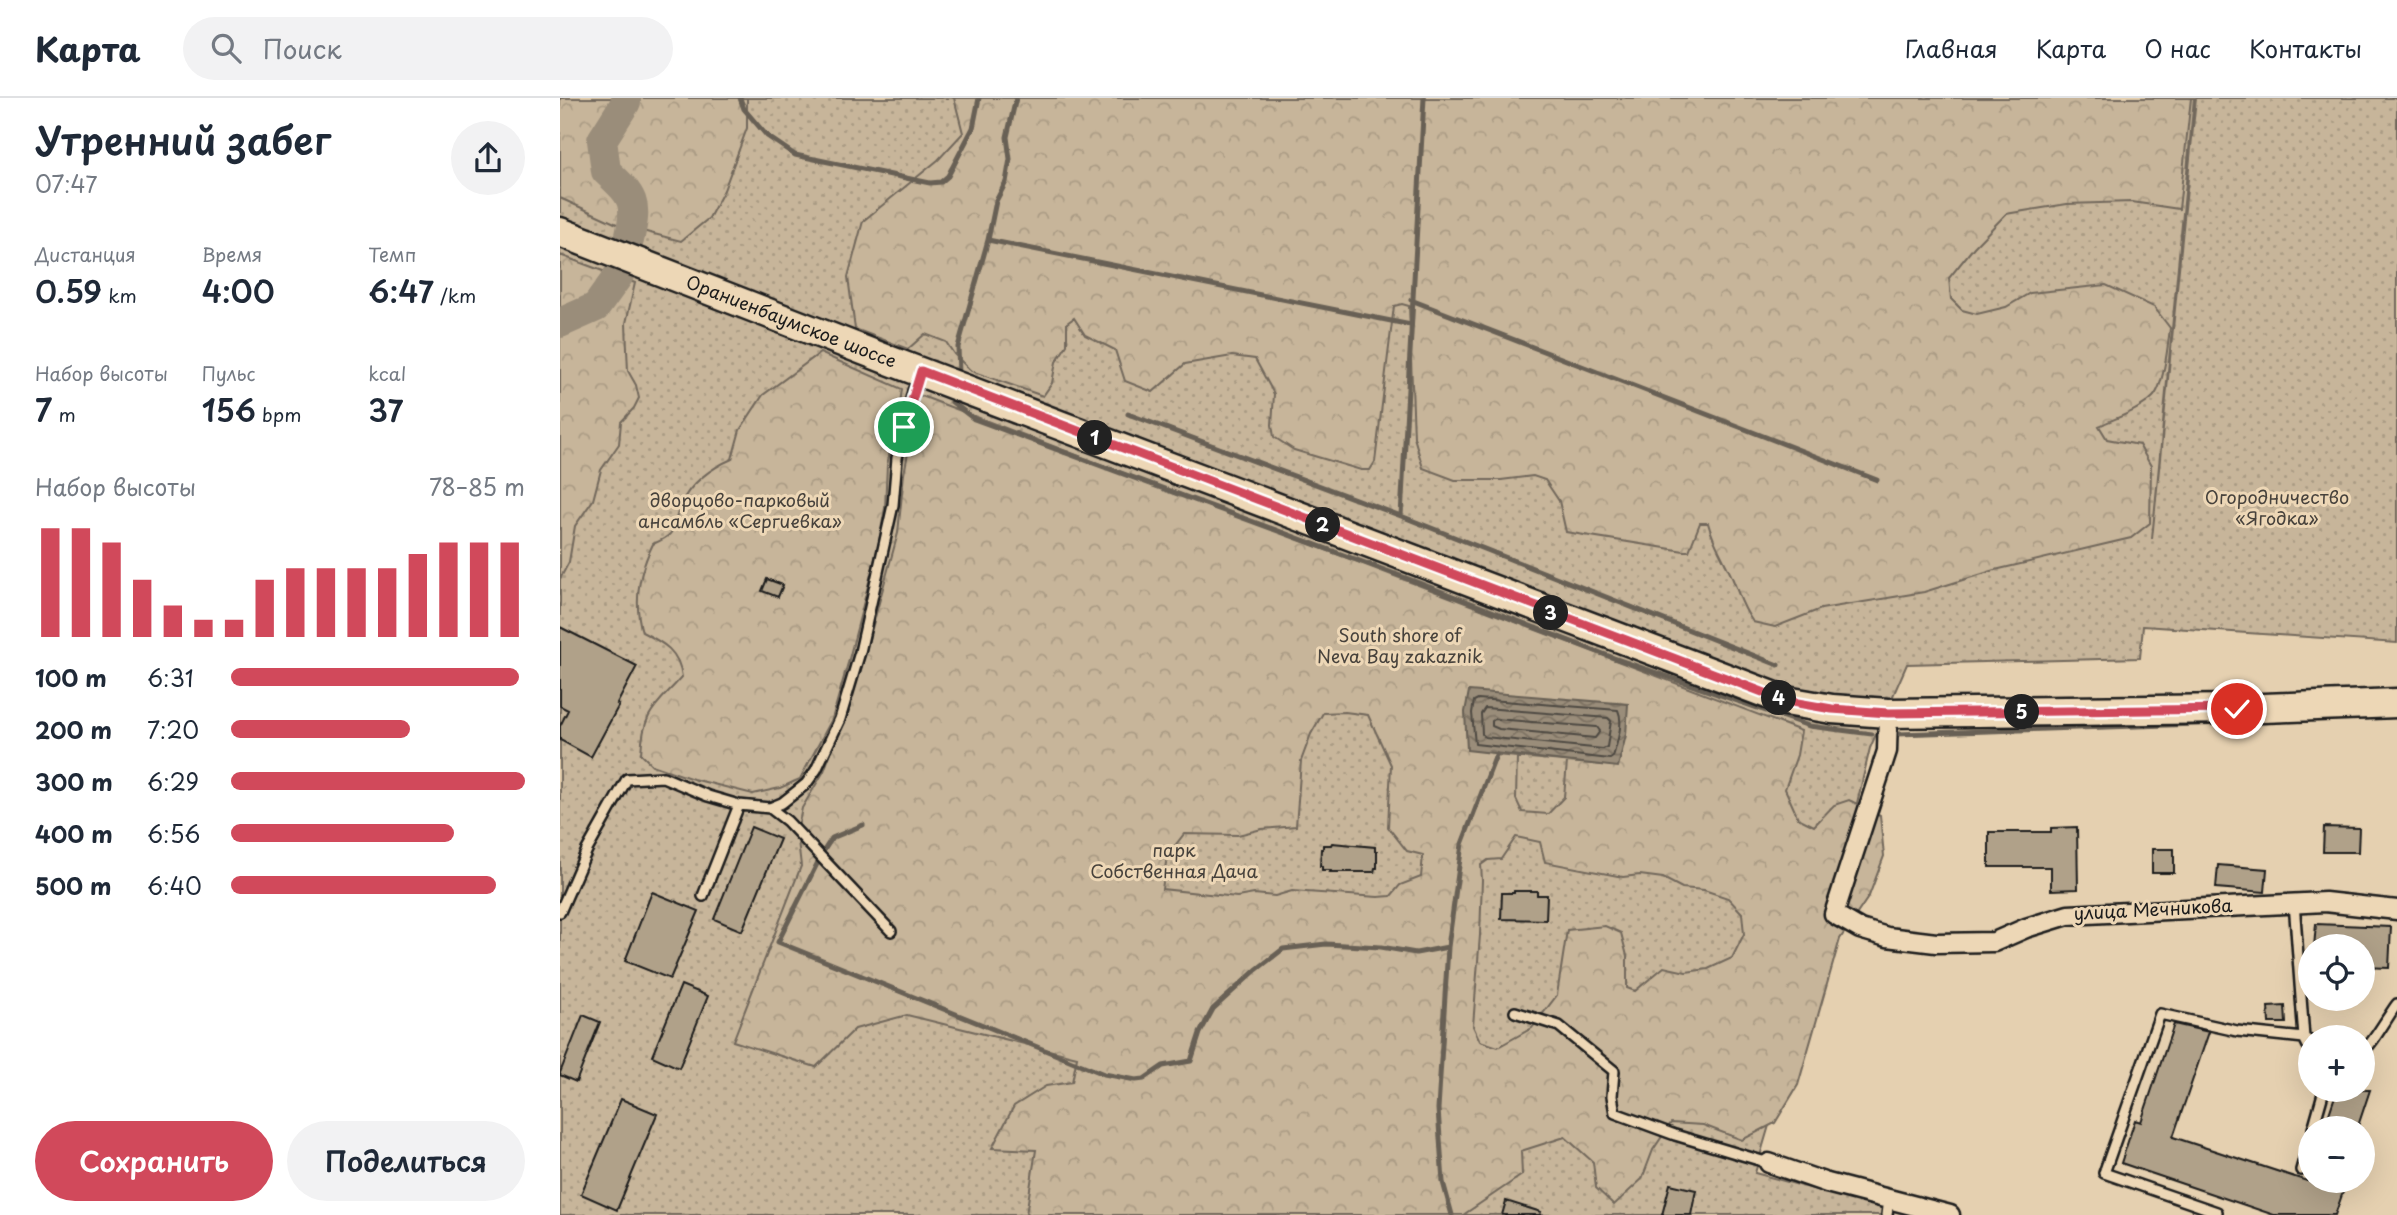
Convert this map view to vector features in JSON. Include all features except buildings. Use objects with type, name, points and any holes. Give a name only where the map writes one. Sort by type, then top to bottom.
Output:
[{"type":"main road","name":"Ораниенбаумское шоссе","points":[[560,232],[1786,701],[1832,709],[1888,713],[2237,709],[2397,703]]},
{"type":"street","name":"улица Мечникова","points":[[1888,713],[1887,751],[1834,914],[1860,929],[1887,937],[1936,943],[1994,942],[2025,928],[2068,915],[2294,902],[2325,902],[2397,910]]},
{"type":"street","points":[[1769,1163],[1827,1182],[1888,1207],[1950,1215]]},
{"type":"lane","points":[[560,912],[587,850],[627,779],[663,777],[708,796],[739,805],[770,808],[782,803],[806,784],[816,770],[839,719],[860,652],[894,506],[897,458],[913,391],[921,371]]},
{"type":"lane","points":[[703,896],[739,805]]},
{"type":"lane","points":[[770,808],[788,821],[891,931]]},
{"type":"lane","points":[[2294,902],[2306,1025]]},
{"type":"lane","points":[[2375,1036],[2397,1004]]},
{"type":"lane","points":[[1515,1012],[1559,1026],[1614,1071],[1612,1096],[1615,1113],[1675,1135],[1769,1163]]},
{"type":"lane","points":[[2220,1214],[2104,1173],[2160,1014],[2237,1031],[2298,1039]]},
{"type":"green space","name":"South shore of Neva Bay zakaznik","points":[[560,98],[2194,98],[2152,539],[2196,98],[2397,98],[2397,643],[2143,626],[2140,658],[1907,664],[1870,748],[1829,922],[1755,1173],[1883,1208],[1882,1215],[560,1215]]},
{"type":"green space","points":[[560,98],[747,98],[747,128],[724,190],[709,218],[681,241],[619,225],[560,198]]},
{"type":"green space","points":[[954,98],[2191,98],[2179,209],[2132,202],[2067,204],[2006,214],[1949,278],[1951,299],[1962,310],[1977,314],[2006,307],[2030,293],[2106,285],[2154,307],[2170,328],[2165,364],[2157,392],[2141,406],[2099,426],[2107,439],[2139,445],[2151,466],[2150,523],[2131,538],[1995,570],[1924,592],[1821,609],[1775,627],[1753,622],[1749,616],[1708,523],[1700,523],[1689,551],[1566,532],[1559,501],[1545,480],[1533,476],[1501,480],[1455,480],[1423,468],[1414,437],[1409,306],[1394,306],[1375,462],[1370,470],[1361,470],[1294,450],[1274,437],[1274,394],[1255,359],[1232,356],[1185,364],[1153,392],[1125,381],[1115,350],[1085,335],[1074,318],[1067,323],[1067,345],[1056,362],[1052,383],[1043,396],[971,371],[946,342],[925,334],[908,349],[855,329],[848,277],[863,221],[938,160],[963,133]]},
{"type":"green space","points":[[560,255],[635,283],[626,323],[628,371],[636,385],[639,398],[621,422],[619,444],[601,470],[593,500],[575,526],[569,562],[560,579]]},
{"type":"green space","name":"дворцово-парковый ансамбль «Сергиевка»","points":[[820,353],[902,389],[887,465],[885,508],[878,547],[832,719],[800,779],[780,788],[753,794],[693,779],[652,765],[641,754],[644,728],[652,711],[682,677],[674,654],[642,632],[638,609],[639,587],[653,544],[671,533],[680,506],[695,484],[716,467],[732,459],[740,430],[763,395]]},
{"type":"green space","name":"парк Собственная Дача","points":[[919,395],[1801,731],[1797,755],[1785,789],[1798,818],[1814,826],[1834,805],[1849,800],[1880,815],[1884,856],[1869,896],[1840,939],[1798,1085],[1775,1123],[1742,1140],[1703,1125],[1671,1123],[1653,1150],[1642,1179],[1614,1205],[1596,1188],[1593,1162],[1565,1137],[1521,1151],[1522,1175],[1463,1215],[1026,1215],[1036,1150],[992,1148],[1014,1106],[1046,1086],[1072,1082],[1077,1057],[907,1015],[855,1029],[816,1067],[733,1041],[801,866],[797,832],[802,808],[824,771],[859,676],[898,533],[904,474]],"holes":[[[1323,713],[1368,715],[1391,765],[1388,827],[1407,851],[1423,855],[1421,877],[1400,885],[1391,896],[1378,897],[1292,891],[1275,896],[1254,894],[1237,897],[1162,889],[1167,856],[1184,834],[1238,835],[1262,829],[1296,826],[1301,761],[1311,734]],[[1496,755],[1618,766],[1567,762],[1564,797],[1548,814],[1522,812],[1516,799],[1517,757]],[[1516,837],[1540,842],[1545,862],[1623,877],[1640,875],[1663,878],[1682,888],[1704,890],[1728,898],[1742,913],[1744,934],[1732,958],[1708,969],[1686,972],[1664,967],[1635,991],[1627,988],[1627,956],[1621,933],[1605,926],[1567,930],[1557,995],[1532,1028],[1498,1047],[1480,1041],[1473,1026],[1480,935],[1481,865],[1488,860],[1501,859]]]},
{"type":"water","points":[[1469,691],[1628,704],[1626,735],[1618,767],[1467,750],[1465,712]]},
{"type":"waterway","points":[[626,98],[602,140],[606,171],[623,187],[633,208],[629,240]]},
{"type":"waterway","points":[[740,98],[744,109],[767,136],[795,155],[930,183],[941,182],[948,176],[973,128],[979,98]]},
{"type":"waterway","points":[[988,240],[996,201],[1006,182],[1010,159],[1007,137],[1016,98]]},
{"type":"waterway","points":[[1401,516],[1424,98]]},
{"type":"waterway","points":[[959,374],[958,347],[988,240],[1411,325]]},
{"type":"waterway","points":[[560,323],[596,307],[619,275]]},
{"type":"waterway","points":[[1411,300],[1877,480]]},
{"type":"waterway","points":[[952,402],[974,419],[1406,578],[1614,658],[1809,726],[1872,734]]},
{"type":"waterway","points":[[1128,414],[1401,516],[1778,665]]},
{"type":"waterway","points":[[1897,734],[2227,723]]},
{"type":"waterway","points":[[1452,1215],[1443,1182],[1438,1109],[1448,947],[1462,844],[1496,755]]},
{"type":"waterway","points":[[821,855],[832,838],[863,825]]},
{"type":"waterway","points":[[820,858],[778,942],[1104,1074],[1136,1080],[1144,1079],[1163,1066],[1191,1061],[1200,1033],[1213,1009],[1283,949],[1326,944],[1381,947],[1416,953],[1448,947]]},
{"type":"route","points":[[904,427],[921,371],[1786,701],[1832,709],[1888,713],[2237,709]]},
{"type":"park label","name":"Огородничество «Ягодка»","points":[[2277,508]]}]
